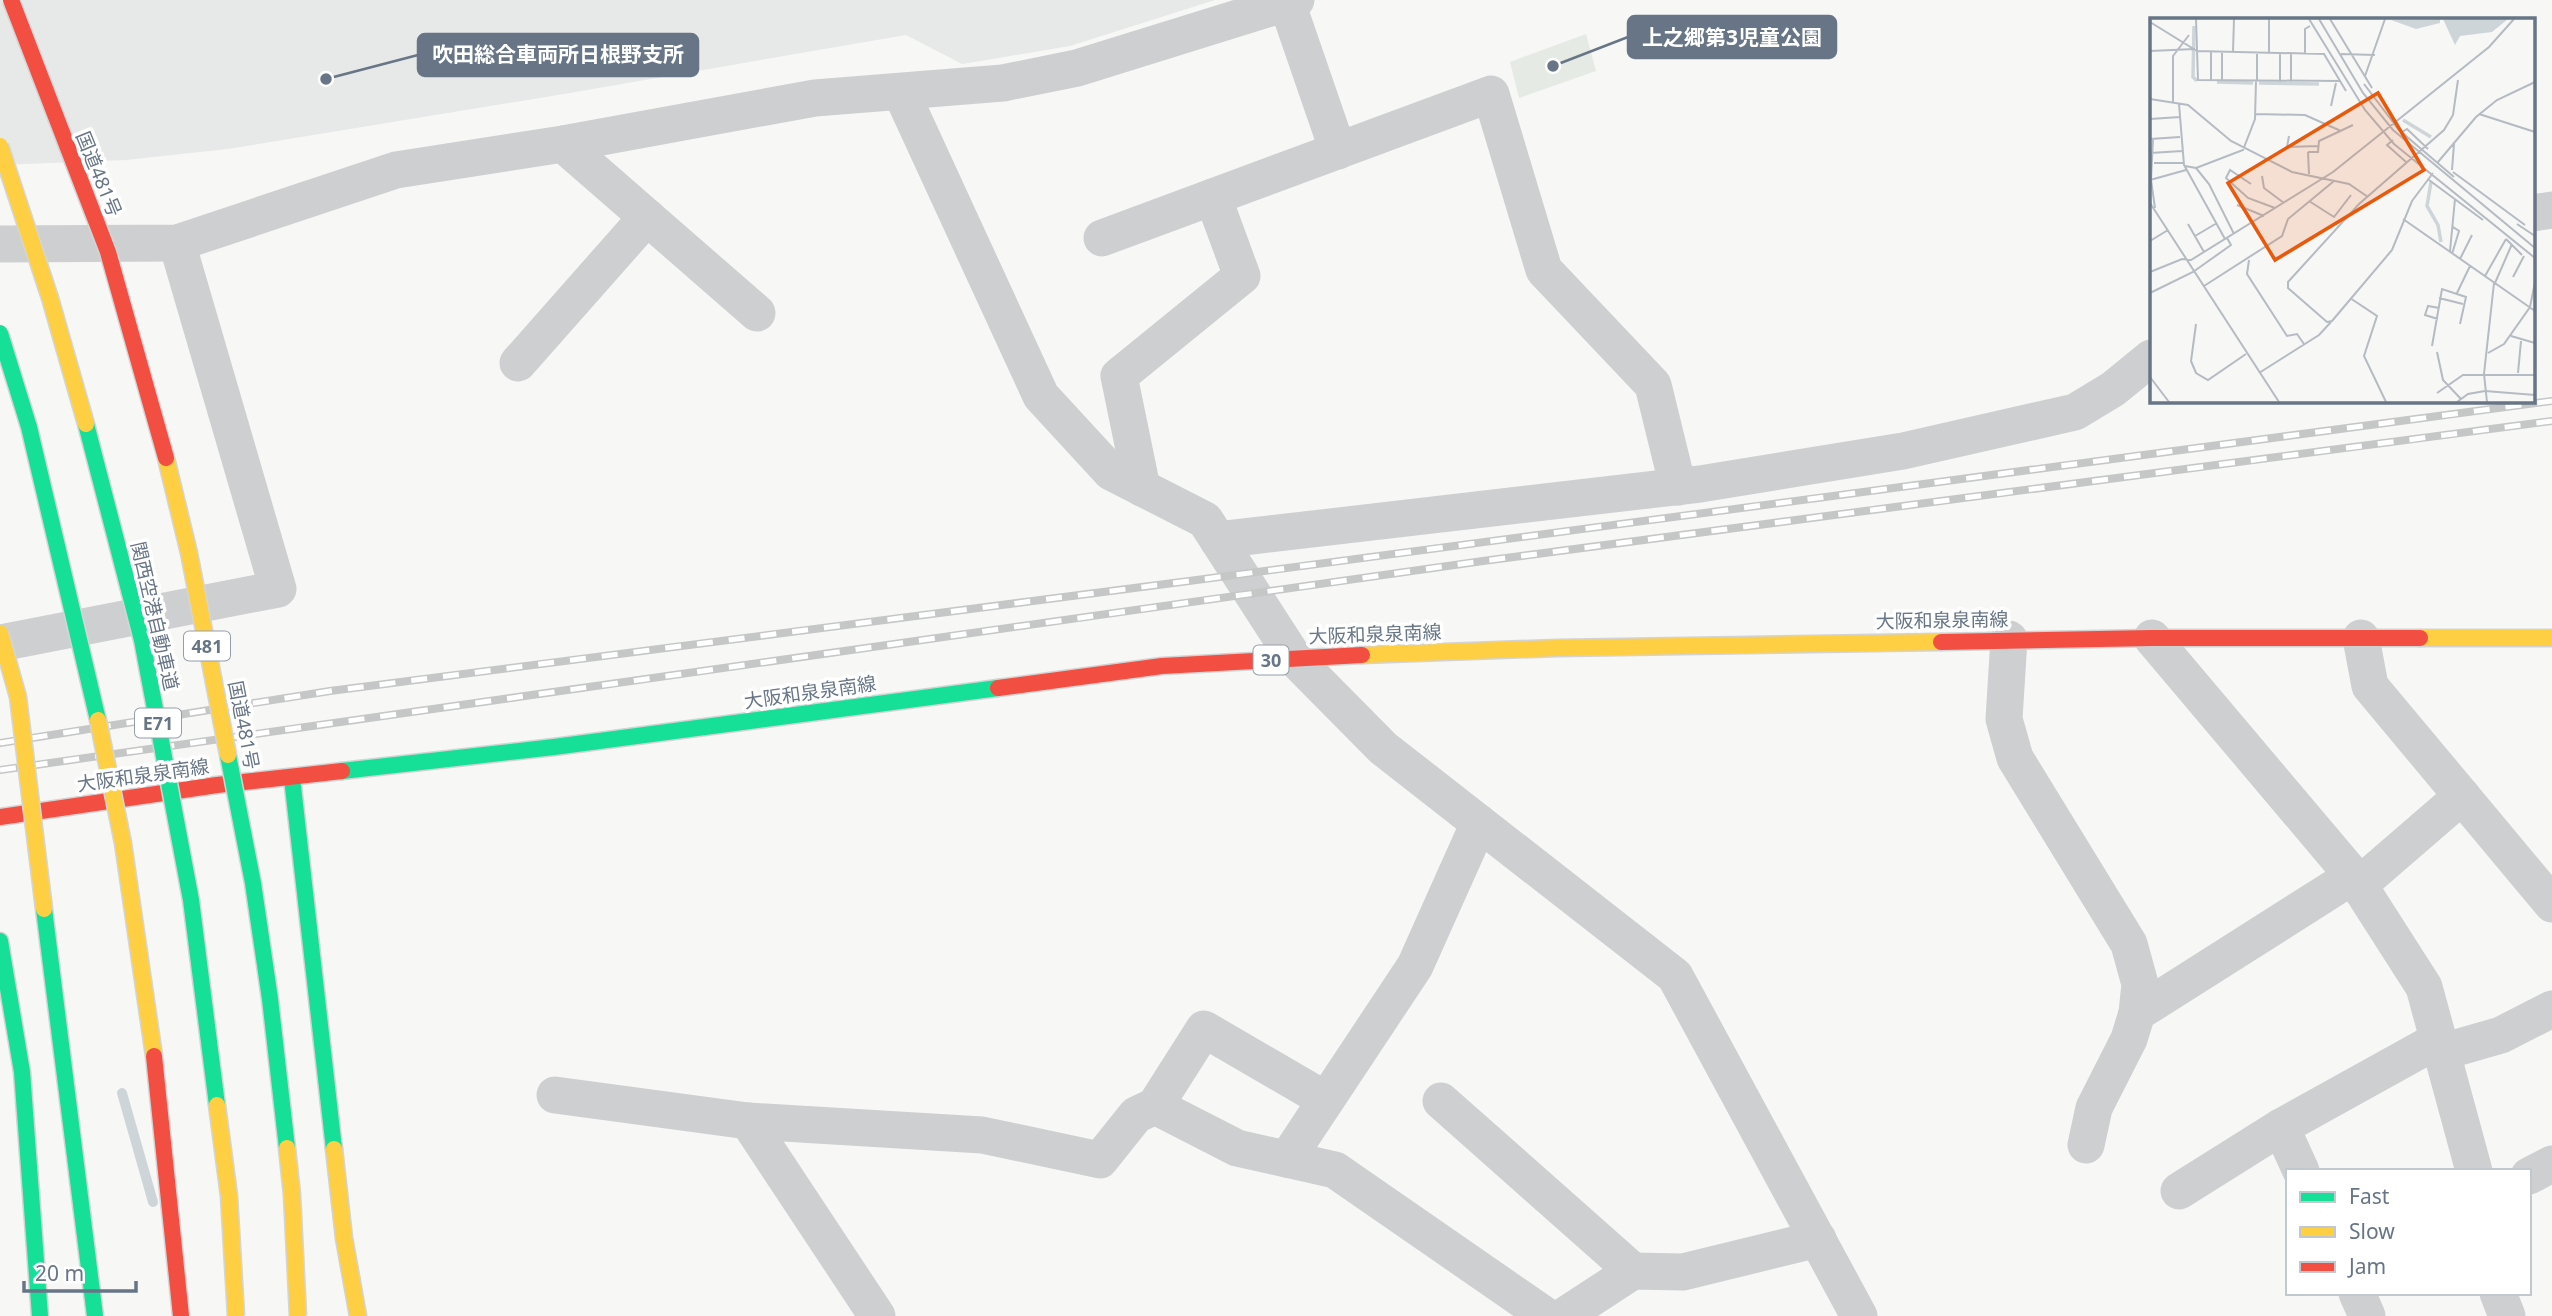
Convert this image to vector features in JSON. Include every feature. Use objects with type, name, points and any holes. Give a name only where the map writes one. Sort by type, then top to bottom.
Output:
[{"type":"main road","name":"国道481号","points":[[10,0],[107,252],[163,447],[189,553],[253,883],[270,999],[292,1195],[298,1316]]},
{"type":"main road","name":"関西空港自動車道","points":[[0,146],[50,298],[96,459],[142,640],[191,900],[229,1196],[236,1316]]},
{"type":"main road","points":[[0,333],[29,427],[102,737],[122,843],[157,1073],[181,1316]]},
{"type":"main road","points":[[0,633],[18,697],[95,1316]]},
{"type":"main road","name":"大阪和泉泉南線","points":[[0,817],[217,785],[554,747],[1162,666],[1557,648],[2009,639],[2552,638]]},
{"type":"main road","points":[[292,778],[344,1238],[358,1316]]},
{"type":"main road","points":[[0,941],[22,1072],[40,1316]]},
{"type":"street","points":[[0,244],[177,243],[396,170],[563,144],[815,98],[1003,83],[1077,68],[1292,1],[1338,151]]},
{"type":"street","points":[[901,92],[1041,396],[1111,472],[1205,520],[1294,658],[1382,748],[1675,976],[1859,1316]]},
{"type":"street","points":[[1102,239],[1491,94],[1544,270],[1653,385],[1678,487]]},
{"type":"street","points":[[563,144],[757,313]]},
{"type":"street","points":[[1142,488],[1119,376],[1242,276],[1213,197]]},
{"type":"street","points":[[2534,213],[2552,210]]},
{"type":"street","points":[[518,363],[647,217]]},
{"type":"street","points":[[0,643],[278,589],[177,243]]},
{"type":"street","points":[[1218,540],[1678,487],[1903,452],[2076,412],[2113,389],[2150,359]]},
{"type":"street","points":[[2152,638],[2356,881],[2424,987],[2473,1169]]},
{"type":"street","points":[[2361,638],[2370,686],[2552,904]]},
{"type":"street","points":[[2009,639],[2004,719],[2015,758],[2129,944],[2140,984],[2137,1013],[2129,1039],[2094,1108],[2086,1145]]},
{"type":"street","points":[[2137,1013],[2356,881],[2462,796]]},
{"type":"street","points":[[1287,1159],[1415,966],[1479,823]]},
{"type":"street","points":[[2179,1191],[2281,1127],[2440,1046],[2501,1035],[2552,1009]]},
{"type":"street","points":[[555,1095],[748,1121],[982,1135],[1100,1160],[1136,1115],[1156,1106],[1204,1029],[1326,1100]]},
{"type":"street","points":[[1441,1101],[1633,1271]]},
{"type":"street","points":[[1156,1106],[1237,1148],[1335,1170],[1546,1316]]},
{"type":"street","points":[[748,1121],[877,1316]]},
{"type":"street","points":[[2281,1127],[2300,1169]]},
{"type":"street","points":[[2531,1175],[2552,1164]]},
{"type":"street","points":[[1564,1316],[1633,1271],[1683,1272],[1818,1239]]},
{"type":"street","points":[[2358,1295],[2367,1316]]},
{"type":"street","points":[[2499,1295],[2507,1316]]},
{"type":"shaded area","points":[[0,0],[1215,0],[1070,46],[962,64],[906,35],[228,149],[126,160],[0,165]]},
{"type":"shaded area","points":[[1586,34],[1596,71],[1519,98],[1510,62]]},
{"type":"waterway","points":[[122,1093],[153,1202]]},
{"type":"railway","points":[[0,743],[330,691],[2552,401]]},
{"type":"railway","points":[[0,770],[1483,561],[2552,421]]},
{"type":"traffic: fast","points":[[0,333],[29,427],[98,720]]},
{"type":"traffic: fast","points":[[86,424],[142,640],[191,900],[217,1105]]},
{"type":"traffic: fast","points":[[342,771],[554,747],[998,688]]},
{"type":"traffic: fast","points":[[228,755],[253,883],[287,1148]]},
{"type":"traffic: fast","points":[[292,778],[334,1149]]},
{"type":"traffic: fast","points":[[44,909],[95,1316]]},
{"type":"traffic: fast","points":[[0,941],[22,1072],[40,1316]]},
{"type":"traffic: slow","points":[[0,146],[50,298],[86,424]]},
{"type":"traffic: slow","points":[[166,458],[189,553],[228,755]]},
{"type":"traffic: slow","points":[[0,633],[18,697],[44,909]]},
{"type":"traffic: slow","points":[[2420,638],[2552,638]]},
{"type":"traffic: slow","points":[[1362,655],[1557,648],[1941,642]]},
{"type":"traffic: slow","points":[[98,720],[123,843],[154,1056]]},
{"type":"traffic: slow","points":[[217,1105],[229,1196],[236,1316]]},
{"type":"traffic: slow","points":[[287,1148],[298,1316]]},
{"type":"traffic: slow","points":[[334,1149],[344,1238],[358,1316]]},
{"type":"traffic: jam","points":[[11,0],[108,252],[166,458]]},
{"type":"traffic: jam","points":[[1941,642],[2152,638],[2420,638]]},
{"type":"traffic: jam","points":[[998,688],[1162,666],[1362,655]]},
{"type":"traffic: jam","points":[[0,817],[217,785],[342,771]]},
{"type":"traffic: jam","points":[[154,1056],[181,1316]]},
{"type":"place","name":"上之郷第3児童公園","points":[[1553,66]]},
{"type":"place","name":"吹田総合車両所日根野支所","points":[[326,79]]}]
